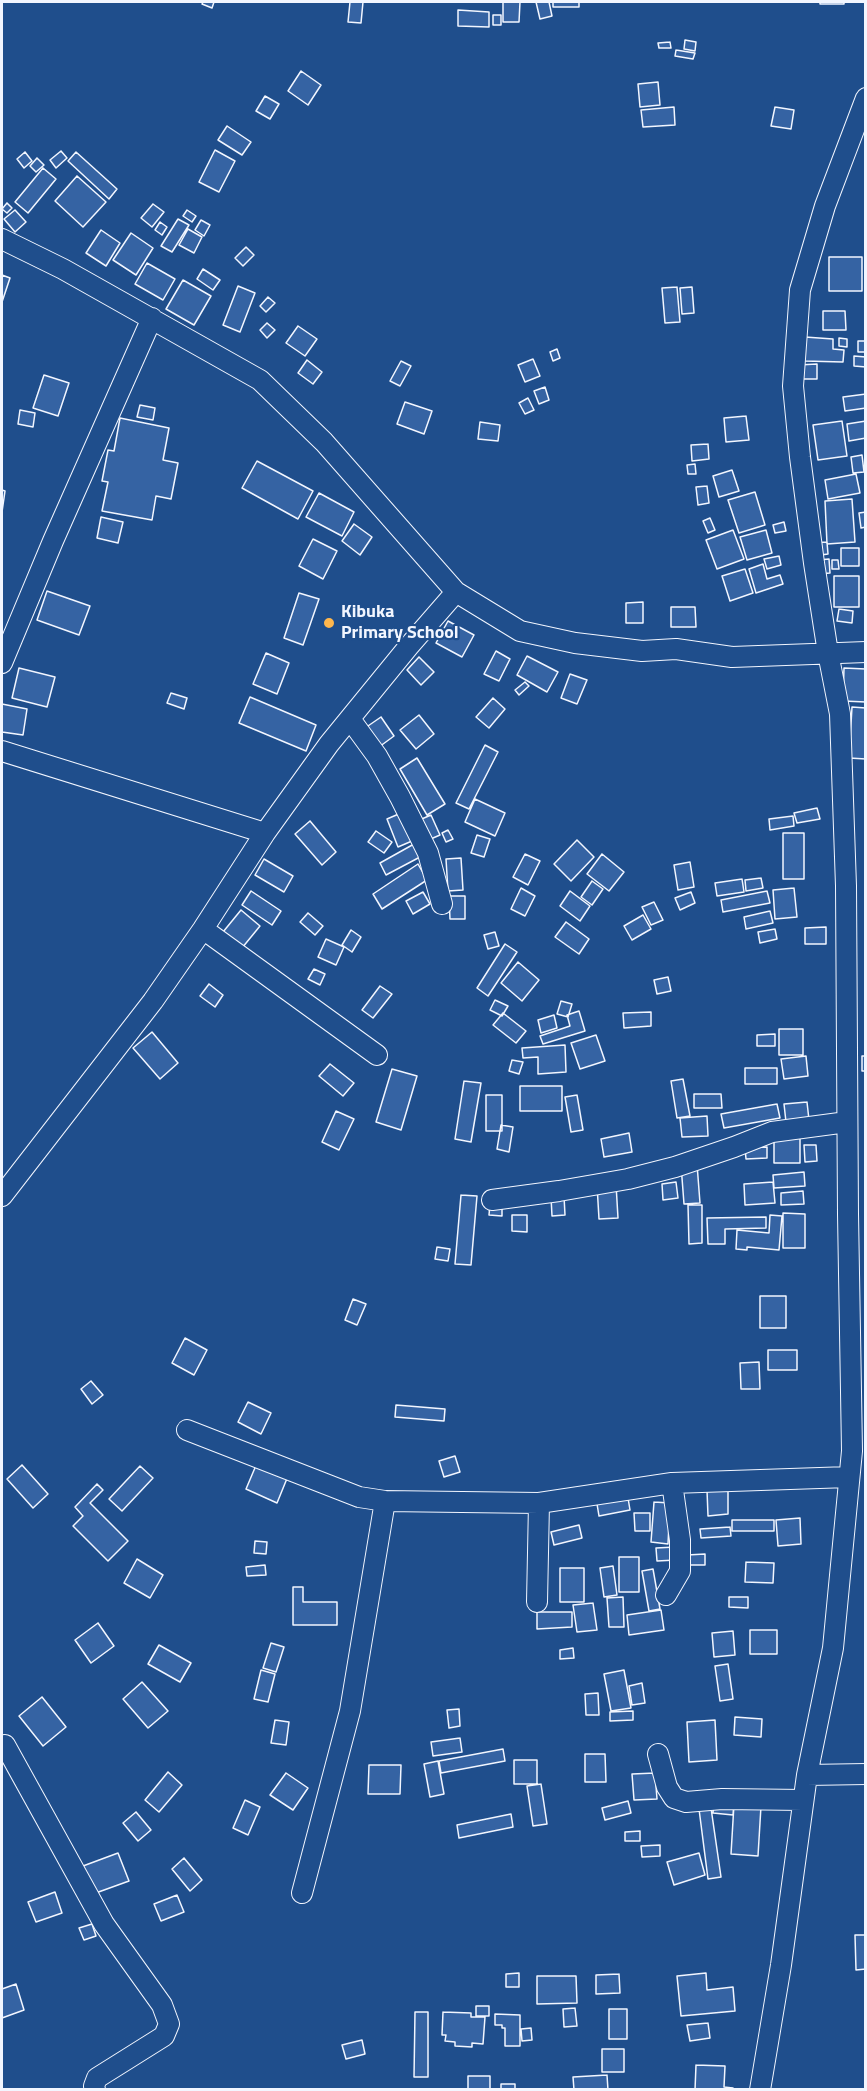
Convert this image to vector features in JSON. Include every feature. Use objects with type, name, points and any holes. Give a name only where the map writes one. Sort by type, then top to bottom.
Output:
[{"type":"street","points":[[760,2090],[781,1965],[807,1775],[833,1648],[852,1451],[846,886],[840,714],[828,654],[800,458],[793,386],[800,290],[825,206],[866,98]]},
{"type":"street","points":[[2,239],[63,269],[260,380],[324,442],[456,592],[520,631],[575,644],[642,651],[676,649],[732,657],[866,651]]},
{"type":"street","points":[[2,663],[52,541],[152,318]]},
{"type":"street","points":[[2,1196],[153,1001],[265,833],[329,744],[456,592]]},
{"type":"street","points":[[350,719],[377,756],[400,797],[428,854],[442,904]]},
{"type":"street","points":[[2,751],[265,833]]},
{"type":"street","points":[[203,929],[377,1055]]},
{"type":"street","points":[[492,1200],[628,1179],[675,1167],[772,1132],[847,1122]]},
{"type":"street","points":[[187,1430],[359,1497],[385,1501],[539,1503],[672,1483],[849,1477]]},
{"type":"street","points":[[666,1595],[680,1571],[681,1540],[672,1483]]},
{"type":"street","points":[[302,1893],[350,1711],[385,1501]]},
{"type":"street","points":[[537,1602],[539,1503]]},
{"type":"street","points":[[4,1745],[104,1924],[162,2005],[170,2024],[164,2036],[97,2078],[94,2090]]},
{"type":"street","points":[[658,1754],[667,1787],[674,1798],[686,1803],[722,1799],[803,1800]]},
{"type":"street","points":[[807,1775],[866,1774]]},
{"type":"building","points":[[203,2],[214,2],[212,8],[202,4]]},
{"type":"building","points":[[350,2],[363,2],[361,23],[348,22]]},
{"type":"building","points":[[503,2],[520,2],[519,22],[503,22]]},
{"type":"building","points":[[536,2],[549,2],[552,16],[540,19]]},
{"type":"building","points":[[553,2],[579,2],[579,7],[553,7]]},
{"type":"building","points":[[820,2],[844,2],[844,4],[820,4]]},
{"type":"building","points":[[458,10],[489,12],[489,27],[458,26]]},
{"type":"building","points":[[493,15],[501,15],[501,25],[493,25]]},
{"type":"building","points":[[685,40],[696,42],[695,51],[684,49]]},
{"type":"building","points":[[670,42],[671,48],[659,48],[658,43]]},
{"type":"building","points":[[676,50],[695,53],[693,59],[675,56]]},
{"type":"building","points":[[301,71],[321,85],[308,105],[288,91]]},
{"type":"building","points":[[658,82],[660,105],[640,107],[638,84]]},
{"type":"building","points":[[265,96],[279,104],[270,119],[256,111]]},
{"type":"building","points":[[674,107],[675,125],[643,127],[641,110]]},
{"type":"building","points":[[775,107],[794,110],[791,129],[771,126]]},
{"type":"building","points":[[227,126],[251,142],[242,155],[218,140]]},
{"type":"building","points":[[215,150],[235,161],[219,192],[199,182]]},
{"type":"building","points":[[61,151],[67,158],[56,168],[50,160]]},
{"type":"building","points":[[25,152],[32,161],[24,168],[17,159]]},
{"type":"building","points":[[76,152],[117,189],[109,199],[68,161]]},
{"type":"building","points":[[37,158],[44,165],[36,172],[30,166]]},
{"type":"building","points":[[43,168],[56,179],[28,213],[15,202]]},
{"type":"building","points":[[77,176],[106,202],[83,227],[55,201]]},
{"type":"building","points":[[7,203],[12,208],[7,213],[2,209]]},
{"type":"building","points":[[153,204],[164,212],[152,227],[141,218]]},
{"type":"building","points":[[15,210],[26,222],[15,232],[4,219]]},
{"type":"building","points":[[187,210],[196,216],[192,222],[183,216]]},
{"type":"building","points":[[178,219],[189,225],[172,252],[161,246]]},
{"type":"building","points":[[201,220],[210,225],[204,236],[195,230]]},
{"type":"building","points":[[160,222],[167,227],[162,235],[155,230]]},
{"type":"building","points":[[188,229],[202,237],[194,253],[179,245]]},
{"type":"building","points":[[101,230],[120,243],[106,266],[86,253]]},
{"type":"building","points":[[131,233],[153,248],[136,275],[113,260]]},
{"type":"building","points":[[246,247],[254,255],[243,266],[235,258]]},
{"type":"building","points":[[829,257],[862,257],[862,291],[829,291]]},
{"type":"building","points":[[147,263],[175,279],[163,300],[135,284]]},
{"type":"building","points":[[203,269],[220,280],[213,290],[197,279]]},
{"type":"building","points":[[2,275],[10,278],[2,302]]},
{"type":"building","points":[[183,280],[211,296],[194,325],[166,309]]},
{"type":"building","points":[[238,286],[255,293],[240,332],[223,325]]},
{"type":"building","points":[[677,287],[680,322],[665,323],[662,288]]},
{"type":"building","points":[[692,287],[694,313],[682,314],[680,288]]},
{"type":"building","points":[[268,297],[275,303],[266,312],[260,306]]},
{"type":"building","points":[[823,311],[845,311],[846,330],[823,330]]},
{"type":"building","points":[[267,323],[275,330],[267,338],[260,330]]},
{"type":"building","points":[[298,326],[317,339],[305,356],[286,343]]},
{"type":"building","points":[[805,337],[833,339],[833,349],[844,350],[843,362],[804,361]]},
{"type":"building","points":[[839,338],[847,339],[847,347],[839,346]]},
{"type":"building","points":[[858,341],[866,341],[866,352],[858,352]]},
{"type":"building","points":[[557,349],[560,358],[553,361],[550,352]]},
{"type":"building","points":[[854,356],[866,357],[866,367],[854,366]]},
{"type":"building","points":[[533,359],[540,376],[525,382],[518,365]]},
{"type":"building","points":[[307,360],[322,372],[313,384],[298,373]]},
{"type":"building","points":[[401,361],[411,366],[400,386],[390,381]]},
{"type":"building","points":[[817,364],[817,379],[798,379],[798,365]]},
{"type":"building","points":[[44,375],[69,383],[58,416],[33,408]]},
{"type":"building","points":[[545,387],[549,400],[539,404],[534,391]]},
{"type":"building","points":[[866,394],[866,408],[845,411],[843,397]]},
{"type":"building","points":[[528,398],[534,410],[525,414],[519,403]]},
{"type":"building","points":[[405,402],[432,411],[424,434],[397,424]]},
{"type":"building","points":[[140,405],[155,408],[153,420],[137,417]]},
{"type":"building","points":[[20,410],[35,413],[33,427],[18,424]]},
{"type":"building","points":[[746,416],[749,440],[726,442],[724,418]]},
{"type":"building","points":[[120,418],[169,428],[163,460],[178,463],[171,499],[156,496],[152,520],[102,511],[108,482],[102,481],[108,450],[114,451]]},
{"type":"building","points":[[842,421],[847,456],[818,460],[813,425]]},
{"type":"building","points":[[866,421],[866,438],[849,441],[847,424]]},
{"type":"building","points":[[480,422],[500,425],[498,441],[478,439]]},
{"type":"building","points":[[708,444],[709,459],[692,461],[691,445]]},
{"type":"building","points":[[862,455],[864,472],[853,473],[851,457]]},
{"type":"building","points":[[257,461],[313,491],[298,519],[242,488]]},
{"type":"building","points":[[695,464],[696,474],[688,474],[687,465]]},
{"type":"building","points":[[732,470],[739,491],[719,497],[713,476]]},
{"type":"building","points":[[856,474],[860,493],[828,499],[825,480]]},
{"type":"building","points":[[707,486],[709,503],[698,505],[696,487]]},
{"type":"building","points":[[2,490],[5,491],[2,512]]},
{"type":"building","points":[[755,492],[765,525],[739,533],[728,500]]},
{"type":"building","points":[[319,493],[354,512],[342,536],[306,517]]},
{"type":"building","points":[[852,499],[855,542],[827,544],[825,501]]},
{"type":"building","points":[[866,512],[866,527],[861,528],[859,513]]},
{"type":"building","points":[[101,517],[123,522],[118,543],[97,538]]},
{"type":"building","points":[[710,518],[715,530],[708,533],[703,521]]},
{"type":"building","points":[[784,522],[786,531],[775,533],[773,525]]},
{"type":"building","points":[[354,524],[372,537],[360,555],[342,541]]},
{"type":"building","points":[[733,530],[744,559],[717,569],[706,540]]},
{"type":"building","points":[[766,530],[772,553],[747,560],[740,537]]},
{"type":"building","points":[[313,539],[337,551],[323,579],[299,566]]},
{"type":"building","points":[[827,542],[828,554],[814,556],[813,543]]},
{"type":"building","points":[[841,548],[859,548],[859,566],[841,566]]},
{"type":"building","points":[[779,556],[781,565],[767,569],[764,559]]},
{"type":"building","points":[[829,559],[830,573],[819,574],[818,560]]},
{"type":"building","points":[[832,560],[838,560],[839,569],[832,569]]},
{"type":"building","points":[[763,564],[767,579],[780,575],[783,584],[756,593],[749,569]]},
{"type":"building","points":[[745,569],[753,593],[730,601],[722,576]]},
{"type":"building","points":[[834,576],[859,576],[859,607],[834,607]]},
{"type":"building","points":[[47,591],[90,606],[79,635],[37,620]]},
{"type":"building","points":[[299,593],[319,599],[303,645],[284,638]]},
{"type":"building","points":[[643,602],[643,623],[626,623],[626,603]]},
{"type":"building","points":[[671,607],[695,607],[696,627],[671,627]]},
{"type":"building","points":[[839,609],[853,611],[852,623],[837,621]]},
{"type":"building","points":[[448,621],[474,635],[462,657],[436,643]]},
{"type":"building","points":[[496,651],[510,659],[499,681],[484,674]]},
{"type":"building","points":[[266,653],[289,663],[277,694],[253,684]]},
{"type":"building","points":[[527,656],[558,672],[547,692],[517,675]]},
{"type":"building","points":[[419,657],[434,672],[421,685],[407,670]]},
{"type":"building","points":[[19,668],[55,677],[47,707],[12,698]]},
{"type":"building","points":[[844,668],[866,669],[866,702],[843,701]]},
{"type":"building","points":[[570,674],[587,680],[577,704],[561,698]]},
{"type":"building","points":[[525,682],[529,686],[519,695],[515,690]]},
{"type":"building","points":[[171,693],[187,698],[184,709],[167,703]]},
{"type":"building","points":[[250,697],[316,725],[306,751],[239,723]]},
{"type":"building","points":[[493,698],[505,709],[489,728],[476,717]]},
{"type":"building","points":[[2,704],[27,709],[23,735],[2,732]]},
{"type":"building","points":[[852,707],[866,708],[866,759],[849,758]]},
{"type":"building","points":[[419,715],[434,734],[416,749],[400,730]]},
{"type":"building","points":[[381,717],[394,736],[379,747],[365,728]]},
{"type":"building","points":[[485,745],[498,752],[469,809],[456,803]]},
{"type":"building","points":[[417,758],[445,804],[427,815],[400,769]]},
{"type":"building","points":[[475,799],[505,813],[495,836],[465,822]]},
{"type":"building","points":[[817,808],[820,819],[797,823],[794,813]]},
{"type":"building","points":[[401,813],[412,841],[398,847],[387,819]]},
{"type":"building","points":[[431,815],[440,835],[426,841],[417,821]]},
{"type":"building","points":[[793,816],[794,826],[770,830],[769,819]]},
{"type":"building","points":[[310,821],[336,852],[322,865],[295,834]]},
{"type":"building","points":[[448,830],[453,839],[446,842],[442,833]]},
{"type":"building","points":[[376,831],[392,842],[384,853],[368,842]]},
{"type":"building","points":[[783,833],[804,833],[804,879],[783,879]]},
{"type":"building","points":[[477,835],[490,839],[484,857],[471,853]]},
{"type":"building","points":[[577,840],[594,857],[571,881],[554,864]]},
{"type":"building","points":[[414,844],[420,857],[386,875],[380,863]]},
{"type":"building","points":[[525,854],[540,861],[528,885],[513,877]]},
{"type":"building","points":[[602,854],[624,872],[609,891],[587,874]]},
{"type":"building","points":[[461,858],[463,890],[448,891],[446,859]]},
{"type":"building","points":[[264,859],[293,876],[284,892],[255,875]]},
{"type":"building","points":[[690,862],[694,887],[678,890],[674,865]]},
{"type":"building","points":[[418,864],[427,880],[382,909],[373,894]]},
{"type":"building","points":[[761,878],[763,888],[746,891],[745,880]]},
{"type":"building","points":[[742,879],[744,892],[717,896],[715,883]]},
{"type":"building","points":[[592,881],[603,889],[592,905],[581,897]]},
{"type":"building","points":[[521,888],[535,896],[525,916],[511,909]]},
{"type":"building","points":[[794,888],[797,917],[775,919],[773,890]]},
{"type":"building","points":[[251,891],[281,911],[272,925],[242,905]]},
{"type":"building","points":[[570,891],[590,906],[580,921],[560,906]]},
{"type":"building","points":[[767,891],[770,903],[723,912],[721,900]]},
{"type":"building","points":[[423,892],[430,904],[413,914],[406,901]]},
{"type":"building","points":[[691,892],[695,903],[680,910],[675,898]]},
{"type":"building","points":[[449,896],[465,896],[465,919],[450,919]]},
{"type":"building","points":[[654,902],[663,920],[651,925],[642,907]]},
{"type":"building","points":[[241,910],[260,926],[242,948],[223,932]]},
{"type":"building","points":[[770,911],[773,923],[746,929],[744,917]]},
{"type":"building","points":[[308,913],[323,926],[315,935],[300,922]]},
{"type":"building","points":[[643,915],[651,929],[632,940],[624,926]]},
{"type":"building","points":[[566,922],[589,939],[579,954],[555,937]]},
{"type":"building","points":[[826,927],[826,944],[805,944],[805,928]]},
{"type":"building","points":[[775,929],[777,939],[760,943],[758,932]]},
{"type":"building","points":[[351,930],[361,937],[352,952],[342,945]]},
{"type":"building","points":[[495,932],[499,946],[488,949],[484,935]]},
{"type":"building","points":[[326,939],[344,947],[336,965],[318,957]]},
{"type":"building","points":[[505,944],[517,952],[488,996],[477,988]]},
{"type":"building","points":[[518,962],[539,980],[522,1001],[501,983]]},
{"type":"building","points":[[314,969],[325,974],[320,985],[308,979]]},
{"type":"building","points":[[668,977],[671,991],[657,994],[654,980]]},
{"type":"building","points":[[209,984],[223,995],[215,1007],[200,996]]},
{"type":"building","points":[[380,986],[392,994],[373,1018],[362,1010]]},
{"type":"building","points":[[495,1000],[508,1006],[502,1016],[490,1010]]},
{"type":"building","points":[[561,1001],[572,1004],[568,1017],[557,1014]]},
{"type":"building","points":[[579,1011],[585,1031],[543,1044],[540,1036],[570,1026],[567,1015]]},
{"type":"building","points":[[651,1012],[651,1026],[624,1028],[623,1013]]},
{"type":"building","points":[[503,1013],[526,1031],[516,1043],[493,1025]]},
{"type":"building","points":[[554,1015],[557,1028],[541,1033],[538,1020]]},
{"type":"building","points":[[779,1029],[803,1029],[803,1055],[779,1055]]},
{"type":"building","points":[[152,1032],[178,1063],[160,1079],[133,1048]]},
{"type":"building","points":[[775,1034],[775,1046],[757,1046],[757,1035]]},
{"type":"building","points":[[596,1035],[605,1061],[580,1069],[571,1043]]},
{"type":"building","points":[[565,1045],[566,1072],[538,1074],[538,1057],[523,1058],[522,1048]]},
{"type":"building","points":[[806,1056],[808,1076],[784,1079],[781,1059]]},
{"type":"building","points":[[862,1056],[866,1056],[866,1071],[862,1071]]},
{"type":"building","points":[[512,1060],[523,1062],[519,1074],[509,1071]]},
{"type":"building","points":[[330,1064],[354,1083],[343,1096],[319,1076]]},
{"type":"building","points":[[745,1068],[777,1068],[777,1084],[745,1084]]},
{"type":"building","points":[[392,1069],[417,1076],[401,1130],[376,1122]]},
{"type":"building","points":[[683,1079],[690,1116],[677,1118],[671,1081]]},
{"type":"building","points":[[464,1081],[481,1083],[471,1142],[455,1139]]},
{"type":"building","points":[[520,1086],[562,1086],[562,1111],[520,1111]]},
{"type":"building","points":[[694,1094],[721,1094],[722,1108],[694,1108]]},
{"type":"building","points":[[486,1095],[502,1095],[502,1131],[486,1131]]},
{"type":"building","points":[[577,1095],[583,1130],[571,1132],[565,1097]]},
{"type":"building","points":[[807,1102],[809,1120],[786,1122],[784,1104]]},
{"type":"building","points":[[777,1104],[780,1118],[724,1128],[721,1114]]},
{"type":"building","points":[[336,1111],[354,1119],[339,1150],[322,1142]]},
{"type":"building","points":[[707,1116],[708,1136],[682,1137],[680,1118]]},
{"type":"building","points":[[501,1125],[513,1127],[509,1152],[497,1149]]},
{"type":"building","points":[[629,1133],[632,1152],[604,1157],[601,1139]]},
{"type":"building","points":[[774,1136],[800,1136],[800,1163],[774,1163]]},
{"type":"building","points":[[804,1145],[816,1145],[817,1161],[805,1162]]},
{"type":"building","points":[[767,1147],[767,1158],[746,1159],[745,1148]]},
{"type":"building","points":[[697,1164],[700,1203],[684,1204],[681,1165]]},
{"type":"building","points":[[804,1172],[805,1186],[774,1188],[773,1175]]},
{"type":"building","points":[[676,1182],[678,1198],[663,1200],[662,1184]]},
{"type":"building","points":[[773,1182],[775,1203],[745,1205],[744,1184]]},
{"type":"building","points":[[616,1184],[618,1218],[599,1219],[597,1185]]},
{"type":"building","points":[[803,1191],[804,1204],[781,1205],[781,1193]]},
{"type":"building","points":[[461,1195],[477,1196],[471,1265],[455,1264]]},
{"type":"building","points":[[564,1196],[565,1215],[552,1216],[551,1197]]},
{"type":"building","points":[[490,1204],[502,1205],[502,1216],[489,1215]]},
{"type":"building","points":[[688,1205],[702,1205],[702,1243],[689,1244]]},
{"type":"building","points":[[783,1213],[805,1214],[805,1248],[783,1248]]},
{"type":"building","points":[[512,1215],[527,1215],[527,1232],[512,1231]]},
{"type":"building","points":[[770,1215],[782,1216],[779,1250],[747,1247],[747,1250],[736,1249],[737,1230],[769,1233]]},
{"type":"building","points":[[766,1217],[766,1228],[725,1229],[725,1244],[708,1244],[707,1218]]},
{"type":"building","points":[[437,1247],[450,1249],[448,1261],[435,1259]]},
{"type":"building","points":[[760,1296],[786,1296],[786,1328],[760,1328]]},
{"type":"building","points":[[353,1299],[366,1304],[357,1325],[345,1320]]},
{"type":"building","points":[[185,1338],[207,1350],[194,1375],[172,1363]]},
{"type":"building","points":[[768,1350],[797,1350],[797,1370],[768,1370]]},
{"type":"building","points":[[759,1362],[760,1389],[741,1389],[740,1363]]},
{"type":"building","points":[[91,1381],[103,1395],[92,1404],[81,1389]]},
{"type":"building","points":[[248,1402],[271,1413],[261,1434],[238,1422]]},
{"type":"building","points":[[396,1405],[445,1409],[444,1421],[395,1417]]},
{"type":"building","points":[[455,1456],[460,1472],[444,1477],[439,1461]]},
{"type":"building","points":[[257,1463],[288,1476],[277,1503],[246,1489]]},
{"type":"building","points":[[22,1465],[48,1494],[33,1508],[7,1479]]},
{"type":"building","points":[[140,1466],[153,1478],[122,1511],[109,1499]]},
{"type":"building","points":[[97,1484],[103,1490],[90,1503],[128,1541],[108,1561],[73,1526],[83,1516],[75,1507]]},
{"type":"building","points":[[728,1489],[728,1514],[708,1516],[707,1490]]},
{"type":"building","points":[[627,1492],[630,1510],[599,1516],[596,1498]]},
{"type":"building","points":[[654,1502],[670,1503],[668,1544],[651,1542]]},
{"type":"building","points":[[634,1513],[650,1513],[650,1531],[635,1531]]},
{"type":"building","points":[[800,1518],[801,1544],[778,1546],[776,1520]]},
{"type":"building","points":[[732,1520],[774,1520],[774,1531],[732,1531]]},
{"type":"building","points":[[579,1525],[582,1538],[554,1545],[551,1532]]},
{"type":"building","points":[[730,1527],[731,1536],[701,1538],[700,1529]]},
{"type":"building","points":[[255,1541],[267,1542],[266,1554],[254,1553]]},
{"type":"building","points":[[675,1547],[676,1560],[657,1561],[656,1548]]},
{"type":"building","points":[[705,1554],[705,1565],[687,1565],[687,1555]]},
{"type":"building","points":[[619,1557],[639,1557],[639,1592],[619,1592]]},
{"type":"building","points":[[137,1559],[163,1575],[150,1598],[124,1583]]},
{"type":"building","points":[[746,1562],[774,1563],[773,1583],[745,1582]]},
{"type":"building","points":[[265,1565],[266,1575],[247,1576],[246,1567]]},
{"type":"building","points":[[613,1566],[617,1595],[604,1597],[600,1568]]},
{"type":"building","points":[[560,1568],[584,1568],[584,1602],[560,1602]]},
{"type":"building","points":[[653,1569],[660,1609],[649,1611],[642,1571]]},
{"type":"building","points":[[293,1587],[303,1587],[303,1602],[337,1602],[337,1625],[293,1625]]},
{"type":"building","points":[[623,1597],[624,1627],[609,1627],[607,1598]]},
{"type":"building","points":[[729,1597],[748,1597],[748,1608],[729,1607]]},
{"type":"building","points":[[593,1603],[597,1630],[577,1632],[573,1605]]},
{"type":"building","points":[[661,1610],[664,1630],[629,1635],[627,1615]]},
{"type":"building","points":[[537,1612],[572,1612],[572,1627],[537,1629]]},
{"type":"building","points":[[98,1623],[114,1646],[91,1663],[75,1640]]},
{"type":"building","points":[[750,1630],[777,1630],[777,1654],[750,1654]]},
{"type":"building","points":[[733,1631],[735,1655],[714,1657],[712,1633]]},
{"type":"building","points":[[271,1643],[284,1647],[276,1672],[263,1668]]},
{"type":"building","points":[[159,1645],[191,1663],[180,1682],[148,1664]]},
{"type":"building","points":[[573,1648],[574,1658],[560,1659],[560,1650]]},
{"type":"building","points":[[728,1664],[733,1699],[720,1701],[715,1666]]},
{"type":"building","points":[[261,1670],[275,1674],[268,1702],[254,1699]]},
{"type":"building","points":[[624,1670],[631,1708],[611,1711],[604,1674]]},
{"type":"building","points":[[142,1682],[168,1711],[148,1728],[123,1699]]},
{"type":"building","points":[[642,1683],[645,1703],[632,1705],[629,1686]]},
{"type":"building","points":[[598,1693],[599,1715],[586,1715],[585,1694]]},
{"type":"building","points":[[42,1697],[66,1727],[43,1746],[19,1716]]},
{"type":"building","points":[[459,1709],[460,1726],[449,1728],[447,1710]]},
{"type":"building","points":[[633,1711],[633,1720],[610,1721],[610,1712]]},
{"type":"building","points":[[735,1717],[762,1719],[761,1737],[734,1735]]},
{"type":"building","points":[[275,1720],[289,1722],[286,1745],[271,1743]]},
{"type":"building","points":[[715,1720],[717,1760],[689,1762],[687,1722]]},
{"type":"building","points":[[460,1738],[462,1752],[433,1756],[431,1742]]},
{"type":"building","points":[[503,1749],[505,1761],[441,1773],[439,1761]]},
{"type":"building","points":[[585,1754],[605,1754],[606,1782],[585,1782]]},
{"type":"building","points":[[514,1760],[537,1760],[537,1784],[514,1784]]},
{"type":"building","points":[[438,1761],[444,1794],[430,1797],[424,1764]]},
{"type":"building","points":[[369,1765],[401,1765],[400,1794],[368,1794]]},
{"type":"building","points":[[168,1772],[182,1785],[159,1812],[145,1800]]},
{"type":"building","points":[[286,1773],[308,1788],[293,1810],[270,1795]]},
{"type":"building","points":[[655,1773],[657,1799],[634,1800],[632,1774]]},
{"type":"building","points":[[541,1784],[547,1824],[533,1826],[527,1786]]},
{"type":"building","points":[[245,1800],[260,1807],[248,1835],[233,1828]]},
{"type":"building","points":[[714,1800],[734,1802],[733,1815],[713,1813]]},
{"type":"building","points":[[628,1801],[631,1813],[605,1820],[602,1808]]},
{"type":"building","points":[[734,1804],[761,1806],[758,1856],[731,1854]]},
{"type":"building","points":[[711,1808],[721,1877],[708,1879],[699,1809]]},
{"type":"building","points":[[136,1812],[151,1830],[138,1841],[123,1823]]},
{"type":"building","points":[[511,1814],[513,1827],[459,1838],[457,1825]]},
{"type":"building","points":[[640,1831],[640,1841],[625,1841],[625,1832]]},
{"type":"building","points":[[660,1845],[660,1856],[642,1857],[641,1846]]},
{"type":"building","points":[[118,1853],[129,1881],[93,1894],[83,1866]]},
{"type":"building","points":[[699,1853],[705,1875],[674,1885],[667,1862]]},
{"type":"building","points":[[184,1858],[202,1880],[190,1891],[172,1869]]},
{"type":"building","points":[[55,1892],[62,1913],[36,1922],[28,1902]]},
{"type":"building","points":[[177,1895],[184,1912],[161,1921],[154,1904]]},
{"type":"building","points":[[92,1924],[96,1936],[84,1940],[79,1928]]},
{"type":"building","points":[[855,1935],[866,1935],[866,1969],[856,1970]]},
{"type":"building","points":[[519,1973],[519,1987],[506,1987],[506,1974]]},
{"type":"building","points":[[706,1973],[707,1990],[733,1987],[735,2011],[681,2016],[677,1976]]},
{"type":"building","points":[[619,1974],[620,1993],[596,1994],[596,1975]]},
{"type":"building","points":[[537,1976],[576,1976],[577,2003],[537,2004]]},
{"type":"building","points":[[16,1984],[24,2010],[2,2018],[2,1989]]},
{"type":"building","points":[[476,2006],[489,2006],[489,2016],[476,2016]]},
{"type":"building","points":[[575,2008],[577,2026],[564,2027],[563,2009]]},
{"type":"building","points":[[609,2009],[627,2009],[627,2039],[609,2039]]},
{"type":"building","points":[[415,2012],[428,2012],[428,2077],[414,2077]]},
{"type":"building","points":[[443,2012],[471,2013],[471,2017],[485,2017],[483,2044],[472,2043],[472,2047],[455,2046],[455,2042],[445,2041],[446,2035],[442,2035]]},
{"type":"building","points":[[495,2014],[520,2015],[520,2046],[505,2046],[505,2028],[502,2028],[502,2025],[495,2025]]},
{"type":"building","points":[[708,2023],[710,2038],[690,2041],[687,2025]]},
{"type":"building","points":[[531,2028],[532,2040],[522,2041],[521,2029]]},
{"type":"building","points":[[362,2040],[365,2054],[346,2059],[342,2045]]},
{"type":"building","points":[[602,2049],[624,2049],[624,2072],[602,2072]]},
{"type":"building","points":[[696,2065],[725,2066],[724,2087],[733,2088],[732,2090],[695,2090]]},
{"type":"building","points":[[607,2075],[608,2090],[574,2090],[573,2077]]},
{"type":"building","points":[[468,2076],[490,2076],[490,2090],[468,2090]]},
{"type":"building","points":[[501,2084],[515,2084],[515,2090],[501,2090]]},
{"type":"place","name":"Kibuka Primary School","points":[[329,623]]}]
